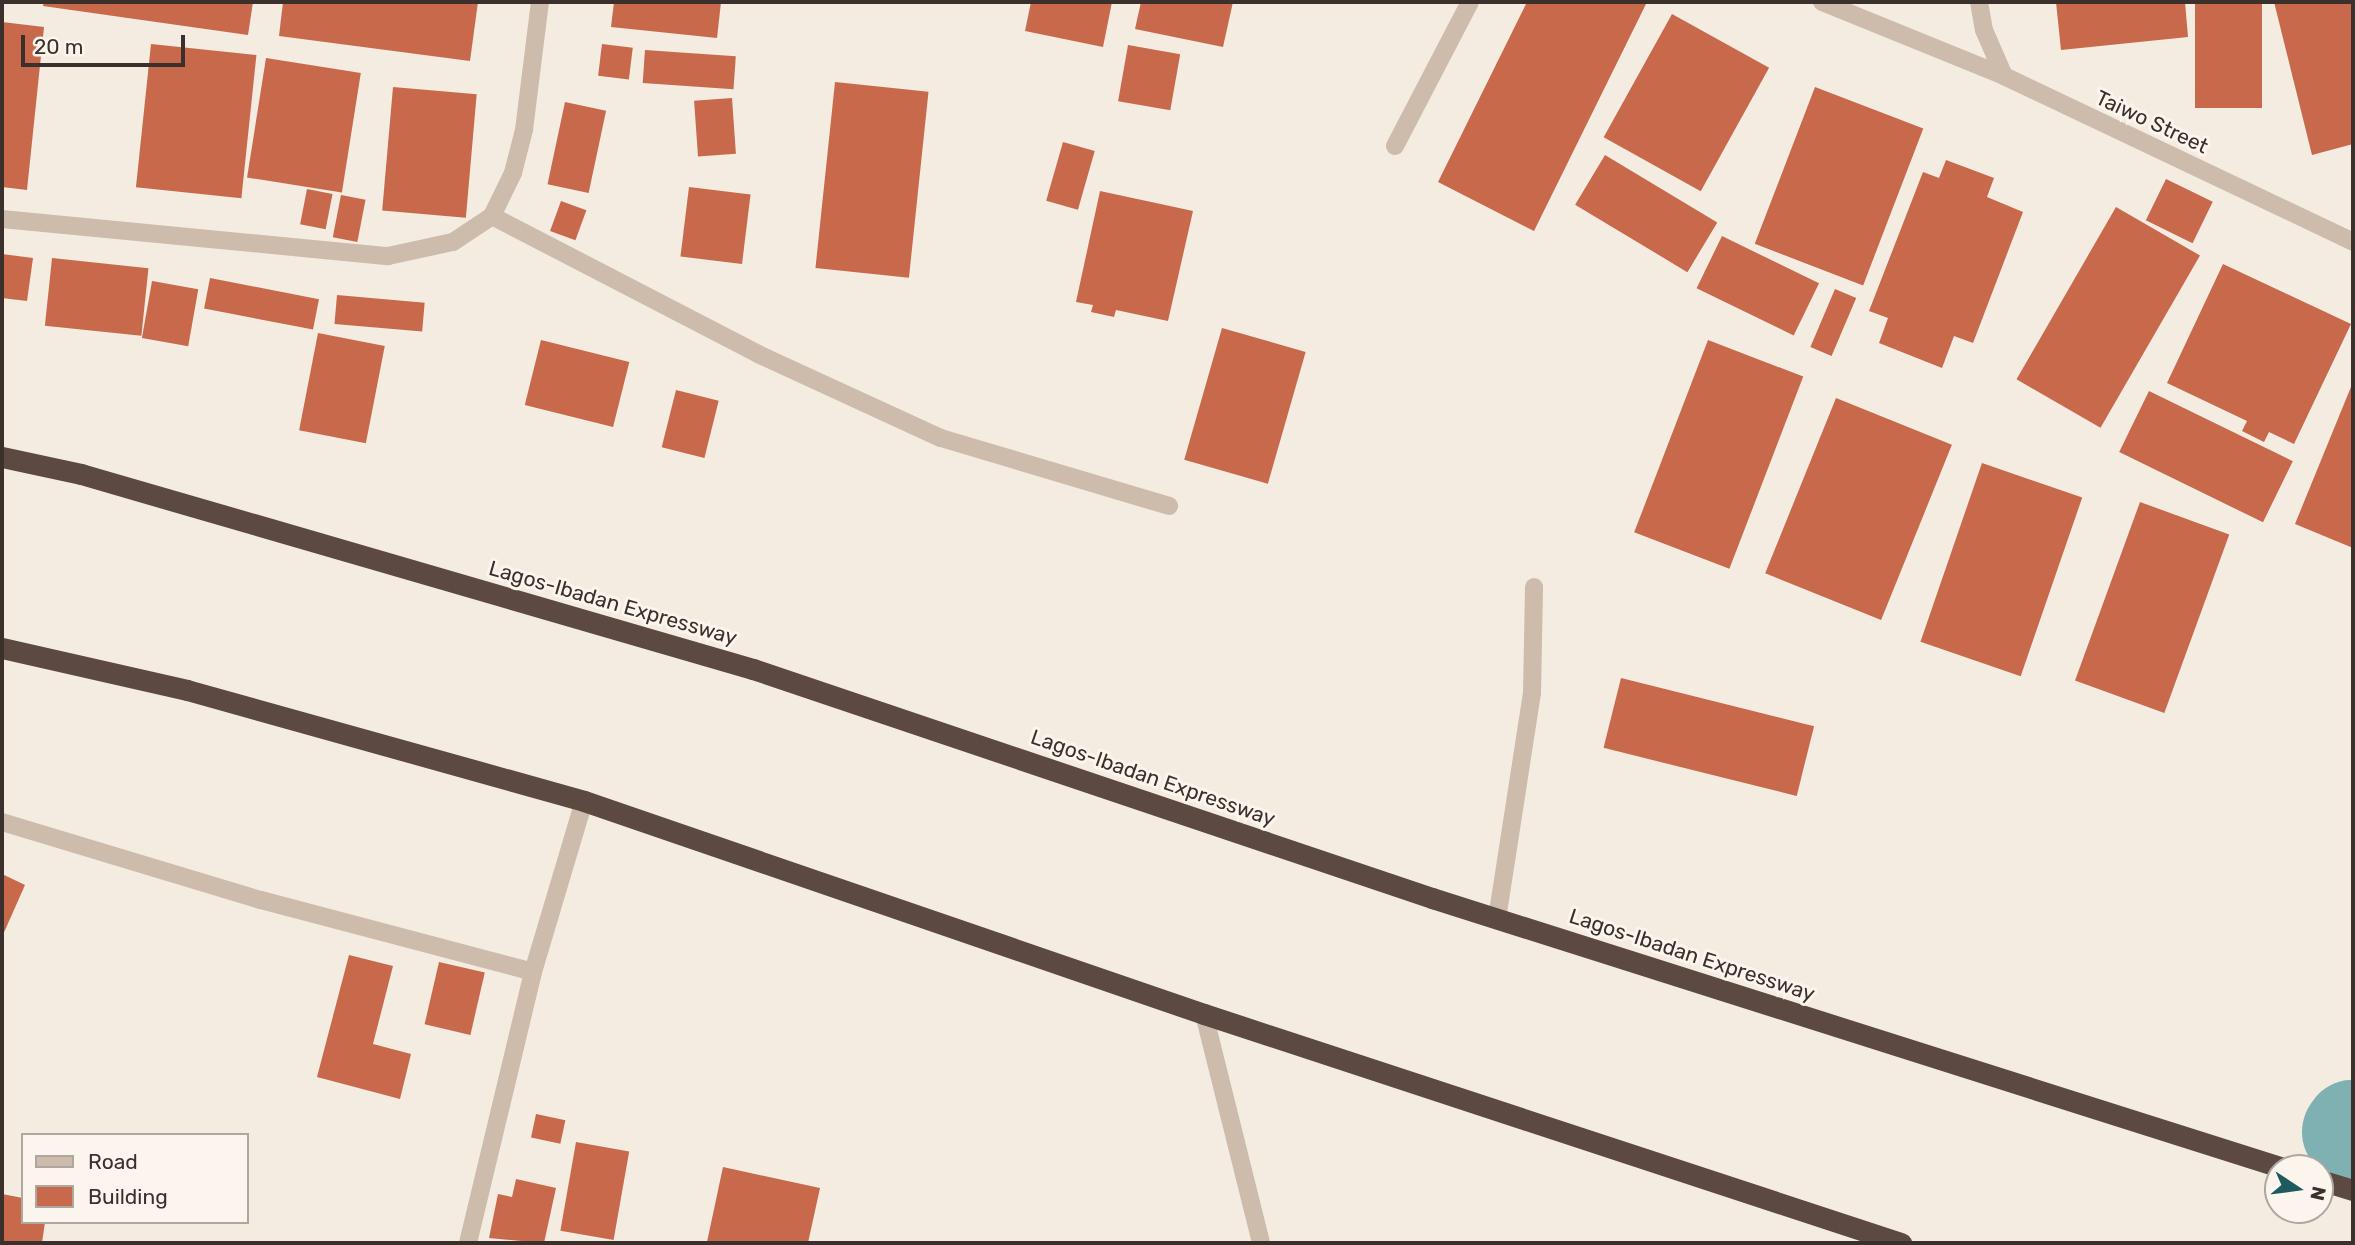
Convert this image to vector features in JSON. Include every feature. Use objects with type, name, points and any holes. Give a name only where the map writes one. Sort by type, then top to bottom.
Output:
[{"type":"highway","name":"Lagos-Ibadan Expressway","points":[[2,457],[81,474],[753,669],[1497,919],[2264,1162]]},
{"type":"highway","points":[[2,648],[187,690],[584,801],[1204,1014],[1901,1243]]},
{"type":"highway","points":[[2334,1184],[2353,1190]]},
{"type":"street","points":[[2,219],[388,256],[453,242],[492,216],[513,173],[524,130],[540,2]]},
{"type":"street","points":[[1395,146],[1470,2]]},
{"type":"street","name":"Taiwo Street","points":[[1822,2],[2004,76],[2353,242]]},
{"type":"street","points":[[1979,2],[1984,30],[2004,76]]},
{"type":"street","points":[[492,216],[758,354],[941,438],[1169,506]]},
{"type":"street","points":[[1497,919],[1532,693],[1534,587]]},
{"type":"street","points":[[468,1243],[533,972],[584,801]]},
{"type":"street","points":[[2,822],[261,900],[533,972]]},
{"type":"street","points":[[1204,1014],[1261,1243]]},
{"type":"building","points":[[44,2],[253,2],[248,35],[43,6]]},
{"type":"building","points":[[283,2],[478,2],[470,61],[279,36]]},
{"type":"building","points":[[614,2],[721,2],[717,38],[611,27]]},
{"type":"building","points":[[1031,2],[1112,2],[1103,47],[1025,31]]},
{"type":"building","points":[[1141,2],[1233,2],[1223,47],[1135,29]]},
{"type":"building","points":[[1527,2],[1647,2],[1534,231],[1438,182]]},
{"type":"building","points":[[2056,2],[2185,2],[2188,37],[2061,50]]},
{"type":"building","points":[[2195,2],[2262,2],[2262,108],[2195,108]]},
{"type":"building","points":[[2274,2],[2353,2],[2353,144],[2312,155]]},
{"type":"building","points":[[1672,14],[1769,68],[1701,191],[1604,137]]},
{"type":"building","points":[[2,22],[44,27],[27,190],[2,187]]},
{"type":"building","points":[[151,44],[256,55],[241,198],[136,187]]},
{"type":"building","points":[[602,44],[633,48],[629,80],[598,76]]},
{"type":"building","points":[[1128,45],[1180,54],[1170,110],[1118,101]]},
{"type":"building","points":[[645,50],[736,56],[733,89],[643,83]]},
{"type":"building","points":[[266,58],[361,73],[342,193],[247,178]]},
{"type":"building","points":[[835,82],[928,92],[909,278],[815,268]]},
{"type":"building","points":[[393,87],[477,94],[466,218],[382,211]]},
{"type":"building","points":[[1815,87],[1923,129],[1863,285],[1755,244]]},
{"type":"building","points":[[732,98],[736,154],[698,157],[694,101]]},
{"type":"building","points":[[565,102],[606,111],[589,193],[548,184]]},
{"type":"building","points":[[1063,142],[1095,151],[1078,210],[1046,201]]},
{"type":"building","points":[[1605,155],[1717,222],[1687,272],[1575,205]]},
{"type":"building","points":[[1946,160],[1994,178],[1987,197],[2023,212],[1973,343],[1954,336],[1942,368],[1879,343],[1888,318],[1869,311],[1923,172],[1939,178]]},
{"type":"building","points":[[2166,179],[2213,202],[2193,243],[2146,220]]},
{"type":"building","points":[[689,187],[751,195],[742,264],[680,256]]},
{"type":"building","points":[[307,189],[333,194],[326,229],[300,224]]},
{"type":"building","points":[[1100,191],[1193,211],[1168,321],[1116,310],[1114,317],[1091,312],[1093,305],[1076,302]]},
{"type":"building","points":[[341,195],[366,200],[357,242],[333,237]]},
{"type":"building","points":[[561,201],[586,210],[575,240],[550,231]]},
{"type":"building","points":[[2116,207],[2200,256],[2101,428],[2016,379]]},
{"type":"building","points":[[1722,236],[1819,283],[1794,335],[1697,288]]},
{"type":"building","points":[[2,254],[33,258],[27,301],[2,298]]},
{"type":"building","points":[[52,258],[148,268],[141,336],[45,326]]},
{"type":"building","points":[[2223,264],[2351,324],[2294,444],[2269,432],[2264,442],[2242,431],[2247,421],[2167,383]]},
{"type":"building","points":[[210,278],[319,299],[313,330],[204,308]]},
{"type":"building","points":[[152,281],[198,289],[188,346],[142,338]]},
{"type":"building","points":[[1835,289],[1856,298],[1832,356],[1810,347]]},
{"type":"building","points":[[337,295],[425,303],[422,332],[334,324]]},
{"type":"building","points":[[1222,328],[1306,352],[1268,484],[1184,460]]},
{"type":"building","points":[[318,333],[385,346],[366,443],[299,430]]},
{"type":"building","points":[[541,340],[629,362],[613,427],[525,405]]},
{"type":"building","points":[[1708,340],[1803,377],[1729,569],[1634,532]]},
{"type":"building","points":[[2353,382],[2353,548],[2295,524]]},
{"type":"building","points":[[676,390],[719,401],[704,458],[662,447]]},
{"type":"building","points":[[2149,391],[2293,461],[2263,522],[2119,452]]},
{"type":"building","points":[[1836,398],[1952,445],[1881,620],[1765,573]]},
{"type":"building","points":[[1982,463],[2082,498],[2021,676],[1920,642]]},
{"type":"building","points":[[2140,502],[2229,534],[2164,713],[2075,681]]},
{"type":"building","points":[[1621,678],[1814,726],[1797,796],[1604,748]]},
{"type":"building","points":[[2,874],[25,885],[2,937]]},
{"type":"building","points":[[349,955],[393,966],[373,1044],[411,1054],[400,1099],[317,1077]]},
{"type":"building","points":[[439,962],[485,973],[470,1035],[425,1024]]},
{"type":"building","points":[[536,1114],[565,1120],[560,1144],[531,1137]]},
{"type":"building","points":[[576,1142],[629,1151],[614,1240],[560,1231]]},
{"type":"building","points":[[723,1167],[820,1188],[808,1243],[707,1242]]},
{"type":"building","points":[[516,1179],[556,1188],[544,1243],[489,1238],[498,1194],[512,1197]]},
{"type":"building","points":[[2,1194],[21,1198],[21,1224],[45,1224],[42,1243],[2,1243]]}]
